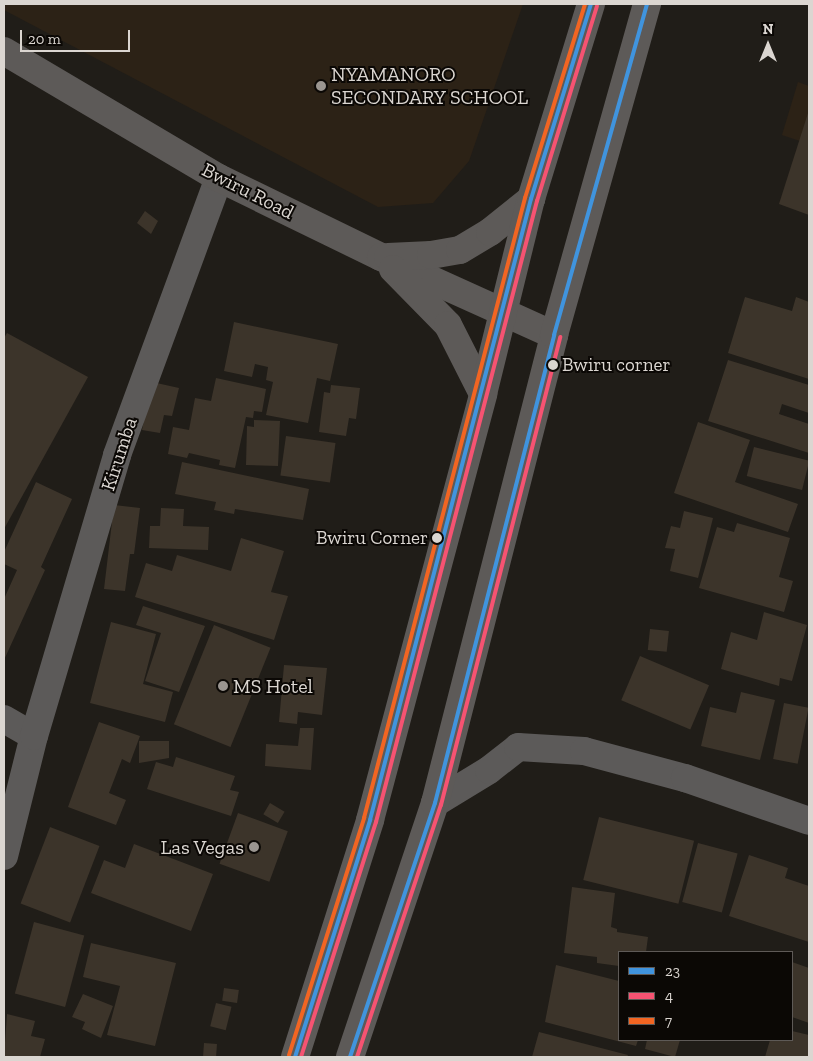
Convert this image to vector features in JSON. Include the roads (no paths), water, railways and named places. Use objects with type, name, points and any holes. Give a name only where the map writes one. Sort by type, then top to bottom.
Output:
[{"type":"main road","points":[[295,1057],[370,820],[483,394],[530,199],[591,4]]},
{"type":"main road","points":[[350,1057],[435,803],[554,334],[647,4]]},
{"type":"main road","name":"Bwiru Road","points":[[4,51],[219,178],[381,257],[554,334]]},
{"type":"main road","points":[[381,257],[431,255],[460,250],[490,232],[530,199]]},
{"type":"main road","points":[[381,257],[448,325],[483,394]]},
{"type":"street","name":"Kirumba","points":[[4,856],[34,736],[117,455],[219,178]]},
{"type":"street","points":[[4,719],[34,736]]},
{"type":"street","points":[[435,803],[489,770],[518,747],[584,751],[685,778],[809,821]]},
{"type":"place","name":"NYAMANORO SECONDARY SCHOOL","points":[[321,86]]},
{"type":"place","name":"Bwiru corner","points":[[553,365]]},
{"type":"place","name":"Bwiru Corner","points":[[437,538]]},
{"type":"place","name":"MS Hotel","points":[[223,686]]},
{"type":"place","name":"Las Vegas","points":[[254,847]]}]
